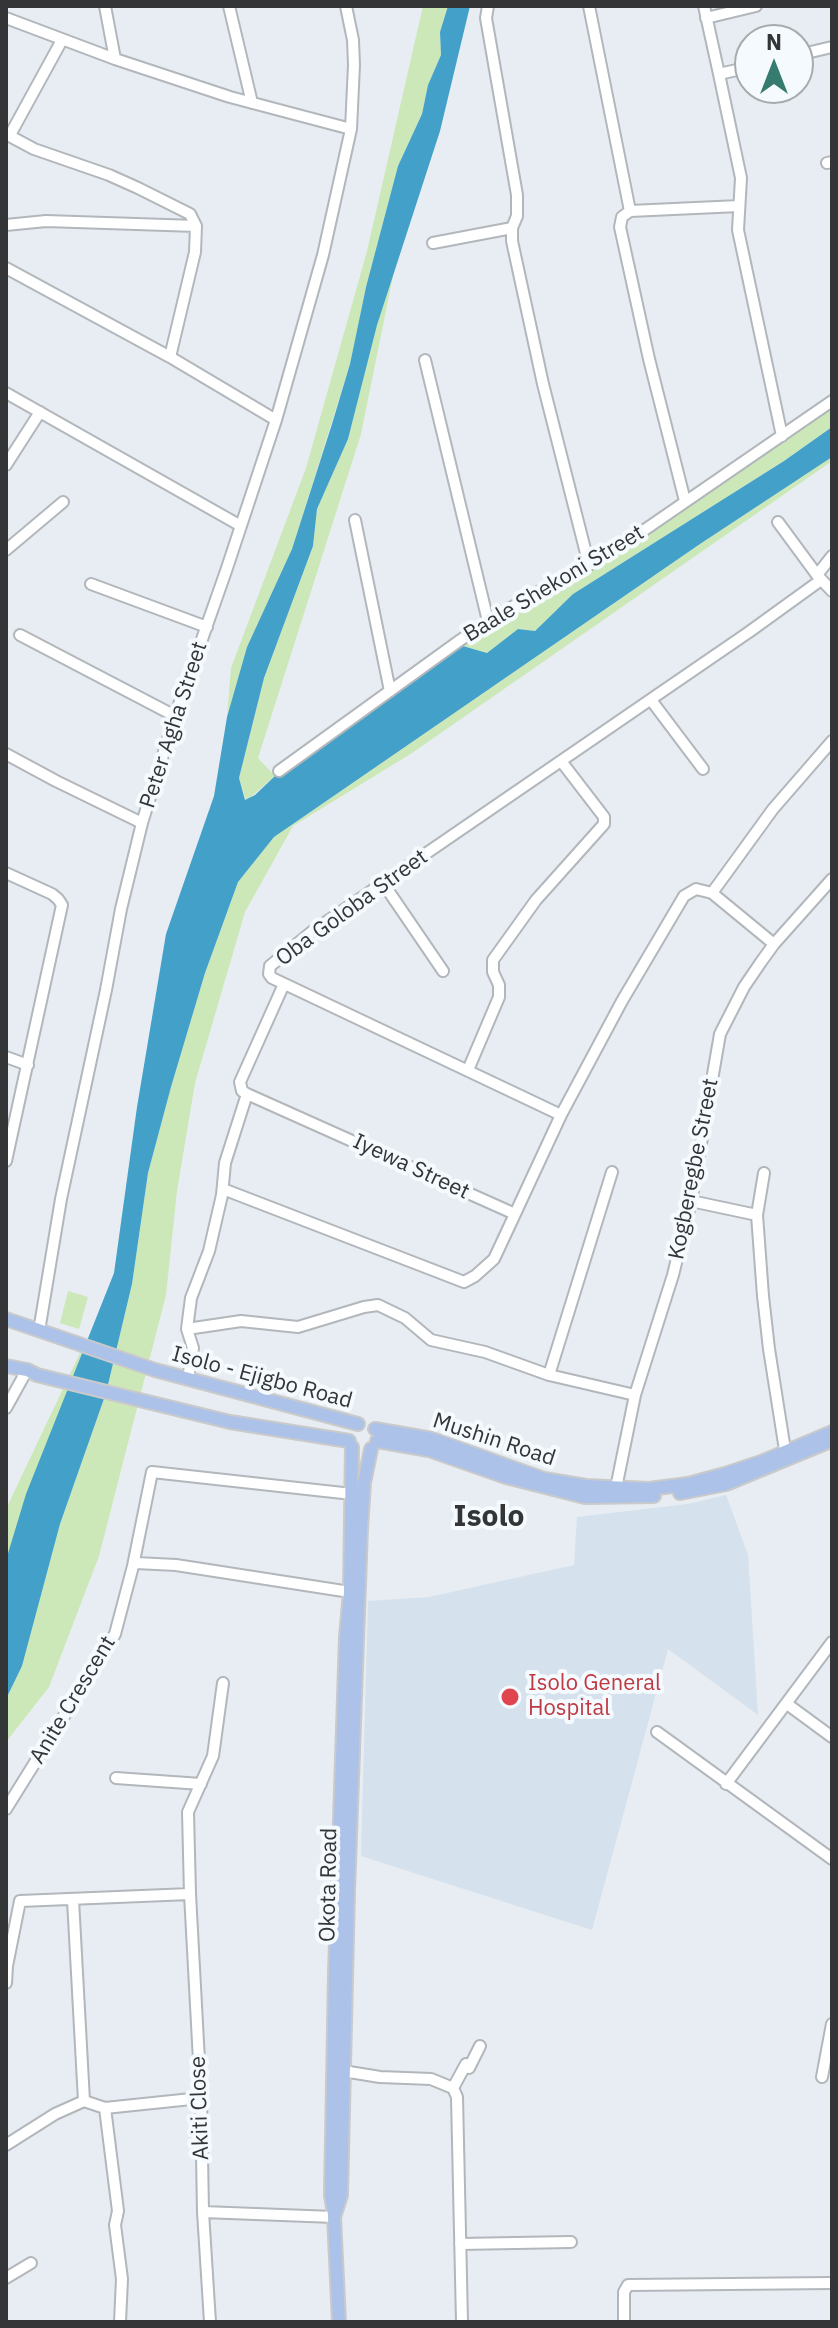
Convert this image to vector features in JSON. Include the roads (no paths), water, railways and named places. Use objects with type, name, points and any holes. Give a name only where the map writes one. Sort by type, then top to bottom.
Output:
[{"type":"main road","points":[[6,1319],[44,1333]]},
{"type":"main road","name":"Isolo - Ejigbo Road","points":[[44,1333],[155,1370],[358,1424]]},
{"type":"main road","points":[[6,1366],[32,1372]]},
{"type":"main road","name":"Isolo - Ejigbo Road","points":[[32,1372],[230,1422],[350,1444]]},
{"type":"main road","points":[[334,2217],[331,2195],[335,1973],[350,1592],[350,1444],[351,1429],[367,1423],[374,1440],[363,1452],[350,1444]]},
{"type":"main road","name":"Mushin Road","points":[[374,1440],[432,1439],[544,1479],[586,1486],[649,1489],[688,1484],[747,1466],[832,1432]]},
{"type":"main road","name":"Mushin Road","points":[[374,1440],[429,1450],[556,1491],[585,1497],[615,1498],[716,1487],[832,1440]]},
{"type":"main road","name":"Okota Road","points":[[339,2322],[334,2217],[341,2195],[359,1580],[364,1483],[374,1440]]},
{"type":"street","points":[[105,6],[115,59]]},
{"type":"street","points":[[229,6],[252,103]]},
{"type":"street","name":"Peter Agha Street","points":[[44,1333],[61,1199],[121,909],[142,823],[175,716],[276,420],[323,255],[351,129],[353,40],[346,6]]},
{"type":"street","points":[[488,6],[486,18],[517,195],[512,241],[543,384],[589,565]]},
{"type":"street","points":[[589,6],[630,211]]},
{"type":"street","points":[[704,6],[741,178],[738,230],[782,436]]},
{"type":"street","points":[[706,18],[756,6]]},
{"type":"street","points":[[6,18],[115,59],[252,103],[351,129]]},
{"type":"street","points":[[62,40],[8,134],[34,149],[109,175],[190,214],[196,226],[195,252],[170,357]]},
{"type":"street","points":[[719,74],[734,71]]},
{"type":"street","points":[[685,501],[620,227],[622,217],[630,211],[739,206]]},
{"type":"street","points":[[6,225],[46,221],[196,226]]},
{"type":"street","points":[[433,243],[512,228]]},
{"type":"street","points":[[6,268],[170,357],[276,420]]},
{"type":"street","points":[[425,360],[488,621]]},
{"type":"street","points":[[6,393],[241,526]]},
{"type":"street","name":"Baale Shekoni Street","points":[[279,771],[488,621],[640,533],[832,401]]},
{"type":"street","points":[[6,465],[40,412]]},
{"type":"street","points":[[6,550],[63,502]]},
{"type":"street","points":[[355,520],[390,691]]},
{"type":"street","points":[[778,522],[832,591]]},
{"type":"street","name":"Oba Goloba Street","points":[[561,1115],[272,978],[270,966],[313,931],[651,700],[819,578],[832,556]]},
{"type":"street","points":[[91,584],[207,627]]},
{"type":"street","points":[[20,635],[175,716]]},
{"type":"street","points":[[651,700],[703,769]]},
{"type":"street","points":[[712,893],[773,809],[832,741]]},
{"type":"street","points":[[6,754],[142,823]]},
{"type":"street","points":[[468,1070],[499,997],[493,960],[536,900],[604,824],[604,817],[561,761]]},
{"type":"street","points":[[6,873],[52,894],[62,905],[6,1161]]},
{"type":"street","name":"Kogberegbe Street","points":[[616,1488],[635,1395],[673,1275],[691,1201],[720,1034],[744,987],[774,944],[832,879]]},
{"type":"street","points":[[383,883],[443,971]]},
{"type":"street","points":[[223,1189],[464,1282],[494,1259],[561,1115],[645,960],[684,896],[696,889],[712,893],[774,944]]},
{"type":"street","points":[[188,1379],[193,1348],[187,1329],[191,1298],[209,1251],[223,1189],[225,1163],[247,1094],[242,1091],[240,1082],[284,984]]},
{"type":"street","points":[[6,1057],[28,1065]]},
{"type":"street","name":"Iyewa Street","points":[[247,1094],[515,1214]]},
{"type":"street","points":[[549,1375],[612,1172]]},
{"type":"street","points":[[764,1173],[757,1215],[769,1349],[785,1450]]},
{"type":"street","points":[[691,1201],[757,1215]]},
{"type":"street","points":[[187,1329],[241,1321],[298,1327],[378,1305],[405,1318],[431,1340],[485,1352],[549,1375],[635,1395]]},
{"type":"street","points":[[6,1408],[32,1372]]},
{"type":"street","name":"Anite Crescent","points":[[6,1809],[115,1634],[133,1566],[152,1472],[352,1494]]},
{"type":"street","points":[[133,1566],[139,1562],[176,1565],[350,1592]]},
{"type":"street","points":[[726,1784],[832,1642]]},
{"type":"street","name":"Akiti Close","points":[[210,2322],[188,1812],[213,1756],[223,1683]]},
{"type":"street","points":[[787,1704],[832,1737]]},
{"type":"street","points":[[657,1732],[832,1859]]},
{"type":"street","points":[[116,1778],[201,1784]]},
{"type":"street","points":[[6,1983],[20,1901],[190,1894]]},
{"type":"street","points":[[73,1900],[84,2101]]},
{"type":"street","points":[[822,2077],[832,2024]]},
{"type":"street","points":[[453,2088],[466,2064],[469,2068],[480,2046]]},
{"type":"street","points":[[343,2071],[380,2077],[431,2079],[453,2088],[457,2097],[459,2129],[462,2322]]},
{"type":"street","points":[[6,2145],[55,2114],[84,2101],[105,2108],[201,2098]]},
{"type":"street","points":[[105,2108],[118,2211],[115,2225],[122,2279],[120,2322]]},
{"type":"street","points":[[203,2212],[334,2217]]},
{"type":"street","points":[[460,2244],[571,2242]]},
{"type":"street","points":[[6,2278],[31,2263]]},
{"type":"street","points":[[624,2322],[624,2289],[630,2285],[832,2283]]},
{"type":"water","points":[[448,6],[470,6],[440,131],[377,325],[348,439],[317,509],[313,546],[264,678],[239,778],[245,800],[275,776],[306,758],[456,644],[487,653],[518,629],[535,631],[573,594],[784,461],[832,427],[832,457],[274,837],[238,882],[205,973],[148,1173],[132,1284],[106,1393],[60,1524],[22,1666],[6,1699],[6,1560],[26,1494],[114,1273],[137,1107],[166,934],[214,796],[227,717],[247,647],[292,549],[332,424],[350,364],[366,287],[398,166],[422,114],[428,85],[441,55],[440,32]]},
{"type":"place","name":"Isolo General Hospital","points":[[510,1697]]},
{"type":"district","name":"Isolo","points":[[489,1517]]}]
